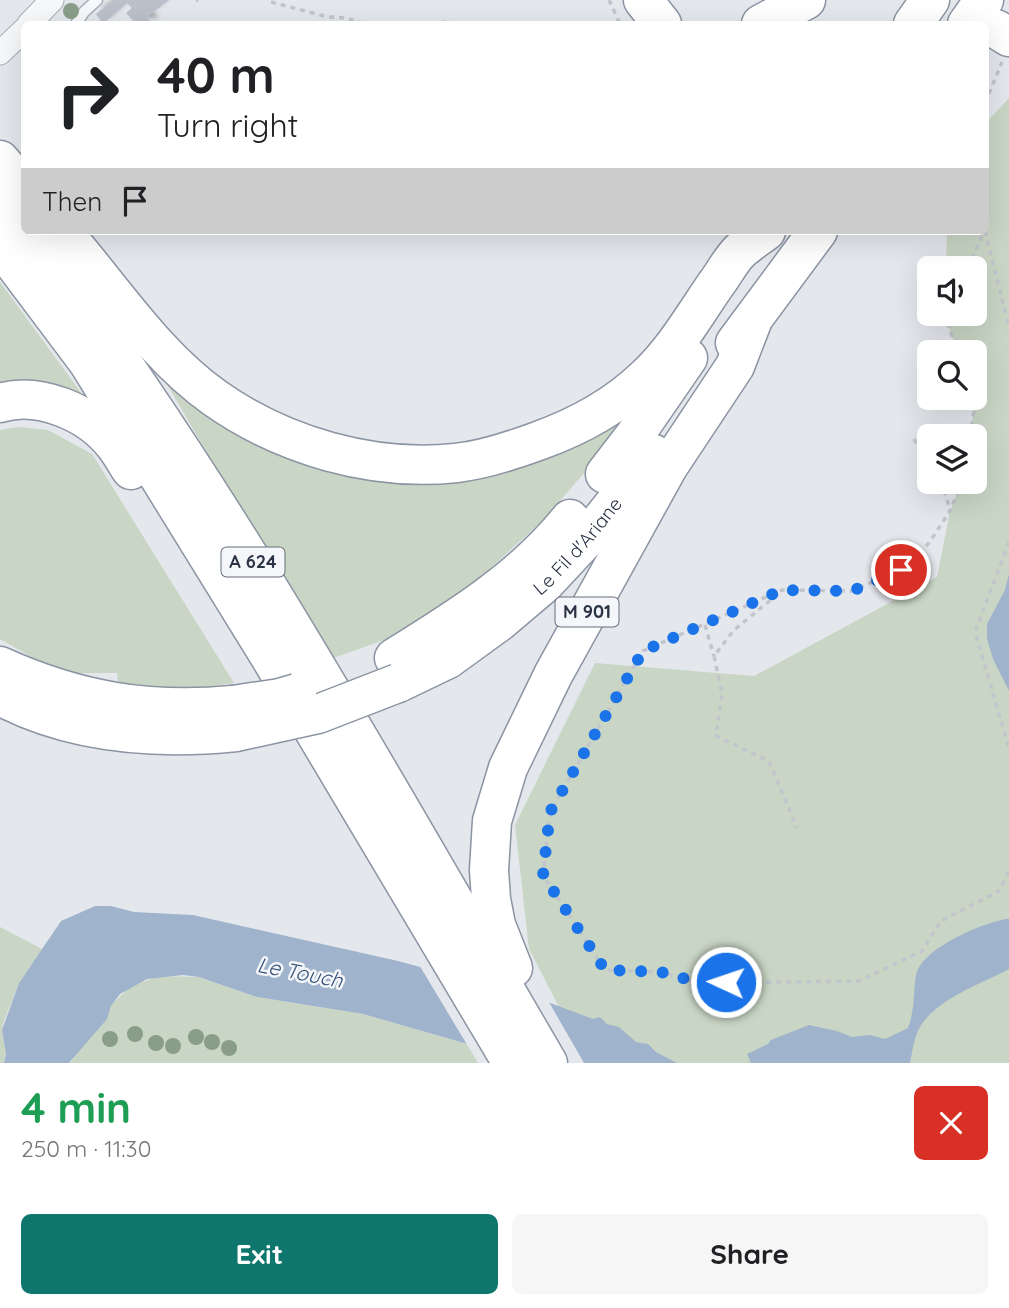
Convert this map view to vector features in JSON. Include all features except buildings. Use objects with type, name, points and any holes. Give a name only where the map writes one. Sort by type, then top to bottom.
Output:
[{"type":"highway","points":[[643,0],[660,21]]},
{"type":"highway","points":[[767,21],[806,0]]},
{"type":"highway","points":[[915,21],[930,0]]},
{"type":"highway","points":[[0,160],[21,184]]},
{"type":"highway","points":[[0,198],[21,223]]},
{"type":"highway","name":"A 624","points":[[31,235],[113,346],[269,587],[444,918],[512,1063]]},
{"type":"highway","points":[[65,235],[179,368],[216,398],[259,424],[308,445],[359,459],[408,464],[456,463],[503,454],[569,430],[612,404],[646,377],[672,347],[739,252],[761,235]]},
{"type":"highway","name":"Le Fil d'Ariane","points":[[396,671],[452,622],[503,584],[560,531],[635,435],[758,259],[770,235]]},
{"type":"highway","name":"Le Fil d'Ariane","points":[[235,719],[281,698],[334,682],[449,659],[545,583],[586,539],[649,460],[815,235]]},
{"type":"highway","name":"A 624","points":[[0,245],[88,362],[270,657],[444,918],[550,1063]]},
{"type":"highway","name":"M 901","points":[[550,1063],[552,1034],[505,951],[496,925],[491,899],[489,848],[495,811],[508,768],[553,675],[662,478],[736,366],[752,322]]},
{"type":"highway","points":[[0,403],[14,399],[45,402],[69,410],[91,423],[112,441],[231,622],[270,657]]},
{"type":"highway","name":"M 901","points":[[0,666],[39,684],[103,701],[156,708],[201,708],[235,719]]},
{"type":"highway","name":"M 901","points":[[0,696],[50,718],[136,735],[186,737],[235,719]]},
{"type":"street","points":[[32,21],[52,0]]},
{"type":"street","points":[[0,52],[21,33]]},
{"type":"lane","points":[[78,21],[97,0]]},
{"type":"path","points":[[264,0],[328,17],[356,21]]},
{"type":"path","points":[[609,0],[619,21]]},
{"type":"path","points":[[446,21],[450,19]]},
{"type":"path","points":[[989,61],[992,30]]},
{"type":"path","points":[[974,256],[983,235]]},
{"type":"path","points":[[986,235],[1009,327]]},
{"type":"path","points":[[914,439],[917,444]]},
{"type":"path","points":[[945,494],[950,511]]},
{"type":"path","points":[[957,494],[950,511],[929,543],[901,570],[852,591],[782,590],[643,651],[550,812],[543,875],[605,970],[661,972],[700,983],[859,981],[922,951],[941,921],[999,891],[1009,871]]},
{"type":"path","points":[[1009,542],[975,632],[1009,748]]},
{"type":"path","points":[[714,656],[734,630],[782,590]]},
{"type":"path","points":[[705,624],[722,694],[716,736],[769,761],[797,828]]},
{"type":"green space","points":[[1009,98],[1009,1063],[588,1063],[529,949],[515,825],[595,663],[754,676],[937,577],[950,511],[957,494],[987,494],[987,424],[972,424],[974,410],[987,410],[987,340],[953,340],[949,326],[987,326],[987,256],[946,256],[947,235],[989,235],[989,120]]},
{"type":"green space","points":[[0,282],[90,405],[0,390]]},
{"type":"green space","points":[[161,374],[218,420],[281,455],[378,482],[432,479],[630,411],[597,458],[545,518],[483,575],[398,635],[328,660]]},
{"type":"green space","points":[[19,427],[48,430],[92,454],[234,683],[172,692],[118,683],[117,673],[73,673],[44,664],[0,639],[0,430]]},
{"type":"green space","points":[[0,927],[42,949],[19,983],[4,1021],[4,1063],[0,1063]]},
{"type":"green space","points":[[159,976],[199,977],[257,997],[363,1014],[467,1044],[478,1063],[70,1063],[102,1024],[111,1005],[131,986]]},
{"type":"water","points":[[1009,574],[1009,691],[993,659],[987,639],[987,624],[1005,590]]},
{"type":"water","name":"Le Touch","points":[[95,906],[111,906],[134,912],[193,915],[398,961],[545,1001],[593,1019],[600,1017],[607,1024],[619,1027],[636,1042],[648,1044],[656,1052],[677,1063],[533,1063],[363,1014],[257,997],[199,977],[183,975],[147,979],[120,994],[111,1006],[107,1019],[69,1063],[4,1063],[6,1054],[2,1030],[19,983],[61,921]]},
{"type":"water","points":[[1009,919],[1009,969],[964,991],[932,1012],[918,1031],[910,1063],[751,1063],[747,1054],[771,1040],[809,1025],[852,1037],[870,1035],[885,1039],[908,1028],[916,975],[929,956],[954,939]]},
{"type":"pier","points":[[418,963],[546,997],[584,1063],[520,1063],[469,1048]]},
{"type":"route","points":[[726,982],[700,983],[661,972],[605,970],[543,875],[550,812],[643,651],[782,590],[852,591],[901,570]]}]
